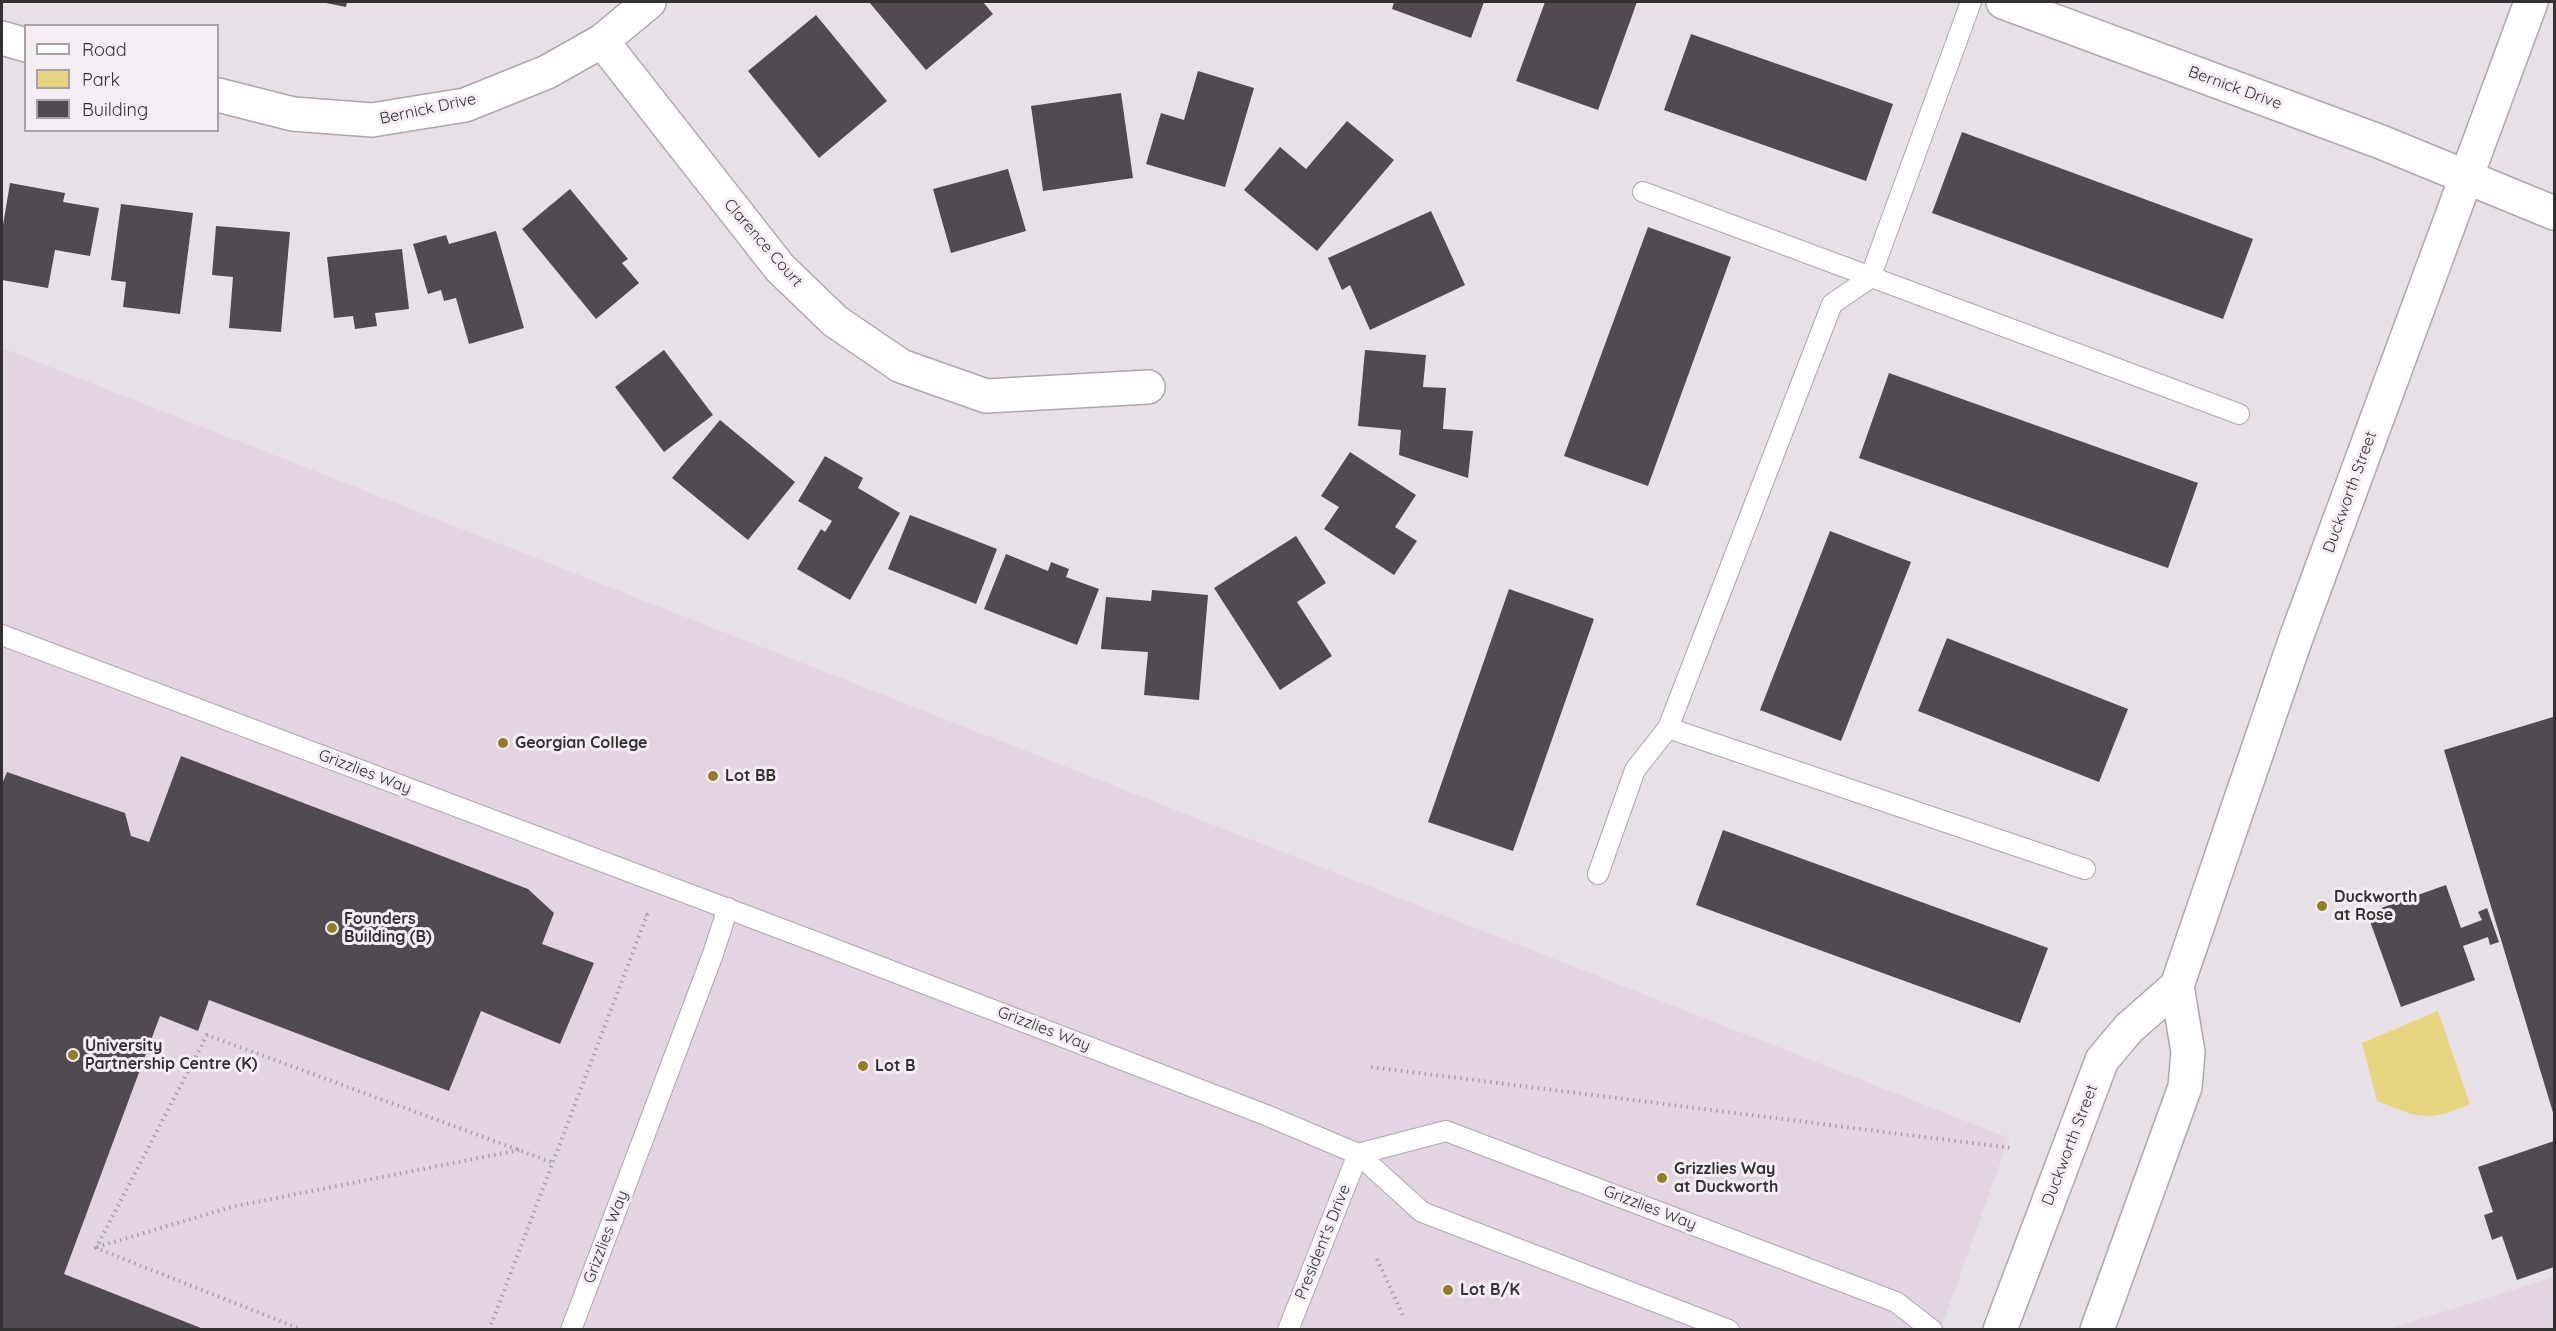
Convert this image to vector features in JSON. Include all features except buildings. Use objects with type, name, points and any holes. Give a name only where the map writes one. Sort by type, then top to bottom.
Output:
[{"type":"main road","name":"Bernick Drive","points":[[219,95],[293,114],[372,120],[465,105],[547,72],[602,41],[649,2]]},
{"type":"main road","name":"Bernick Drive","points":[[2003,2],[2467,177],[2554,213]]},
{"type":"main road","name":"Duckworth Street","points":[[2097,1329],[2185,1087],[2188,1052],[2177,986],[2296,638],[2531,2]]},
{"type":"main road","points":[[2,38],[24,44]]},
{"type":"main road","name":"Clarence Court","points":[[602,41],[780,268],[835,321],[901,366],[986,396],[1148,387]]},
{"type":"main road","name":"Duckworth Street","points":[[2000,1329],[2102,1059],[2129,1028],[2177,986]]},
{"type":"lane","points":[[1598,874],[1635,770],[1668,728],[1832,304],[1870,278],[1971,2]]},
{"type":"lane","points":[[1643,192],[2239,414]]},
{"type":"lane","name":"Grizzlies Way","points":[[2,636],[1110,1054],[1358,1154],[1422,1212],[1729,1329]]},
{"type":"lane","points":[[1668,728],[2085,869]]},
{"type":"lane","name":"Grizzlies Way","points":[[571,1329],[699,992],[728,908]]},
{"type":"lane","name":"Grizzlies Way","points":[[1358,1154],[1446,1131],[1896,1302],[1932,1329]]},
{"type":"lane","name":"President's Drive","points":[[1288,1329],[1358,1154]]},
{"type":"path","points":[[489,1329],[647,915],[641,912]]},
{"type":"path","points":[[96,1248],[207,1035],[554,1163]]},
{"type":"path","points":[[1371,1067],[2012,1148]]},
{"type":"path","points":[[96,1248],[231,1207],[520,1150]]},
{"type":"path","points":[[96,1248],[303,1329]]},
{"type":"path","points":[[1377,1259],[1404,1318]]},
{"type":"shaded area","name":"Georgian College","points":[[2,348],[2009,1138],[1941,1329],[2,1329]]},
{"type":"shaded area","points":[[2554,1277],[2554,1329],[2389,1329]]},
{"type":"green space","points":[[2438,1011],[2470,1104],[2443,1114],[2424,1116],[2377,1101],[2362,1043]]},
{"type":"place","name":"Georgian College","points":[[503,743]]},
{"type":"place","name":"Lot BB","points":[[713,776]]},
{"type":"place","name":"Duckworth at Rose","points":[[2322,906]]},
{"type":"place","name":"Founders Building (B)","points":[[332,928]]},
{"type":"place","name":"University Partnership Centre (K)","points":[[73,1055]]},
{"type":"place","name":"Lot B","points":[[863,1066]]},
{"type":"place","name":"Grizzlies Way at Duckworth","points":[[1662,1178]]},
{"type":"place","name":"Lot B/K","points":[[1448,1290]]}]
